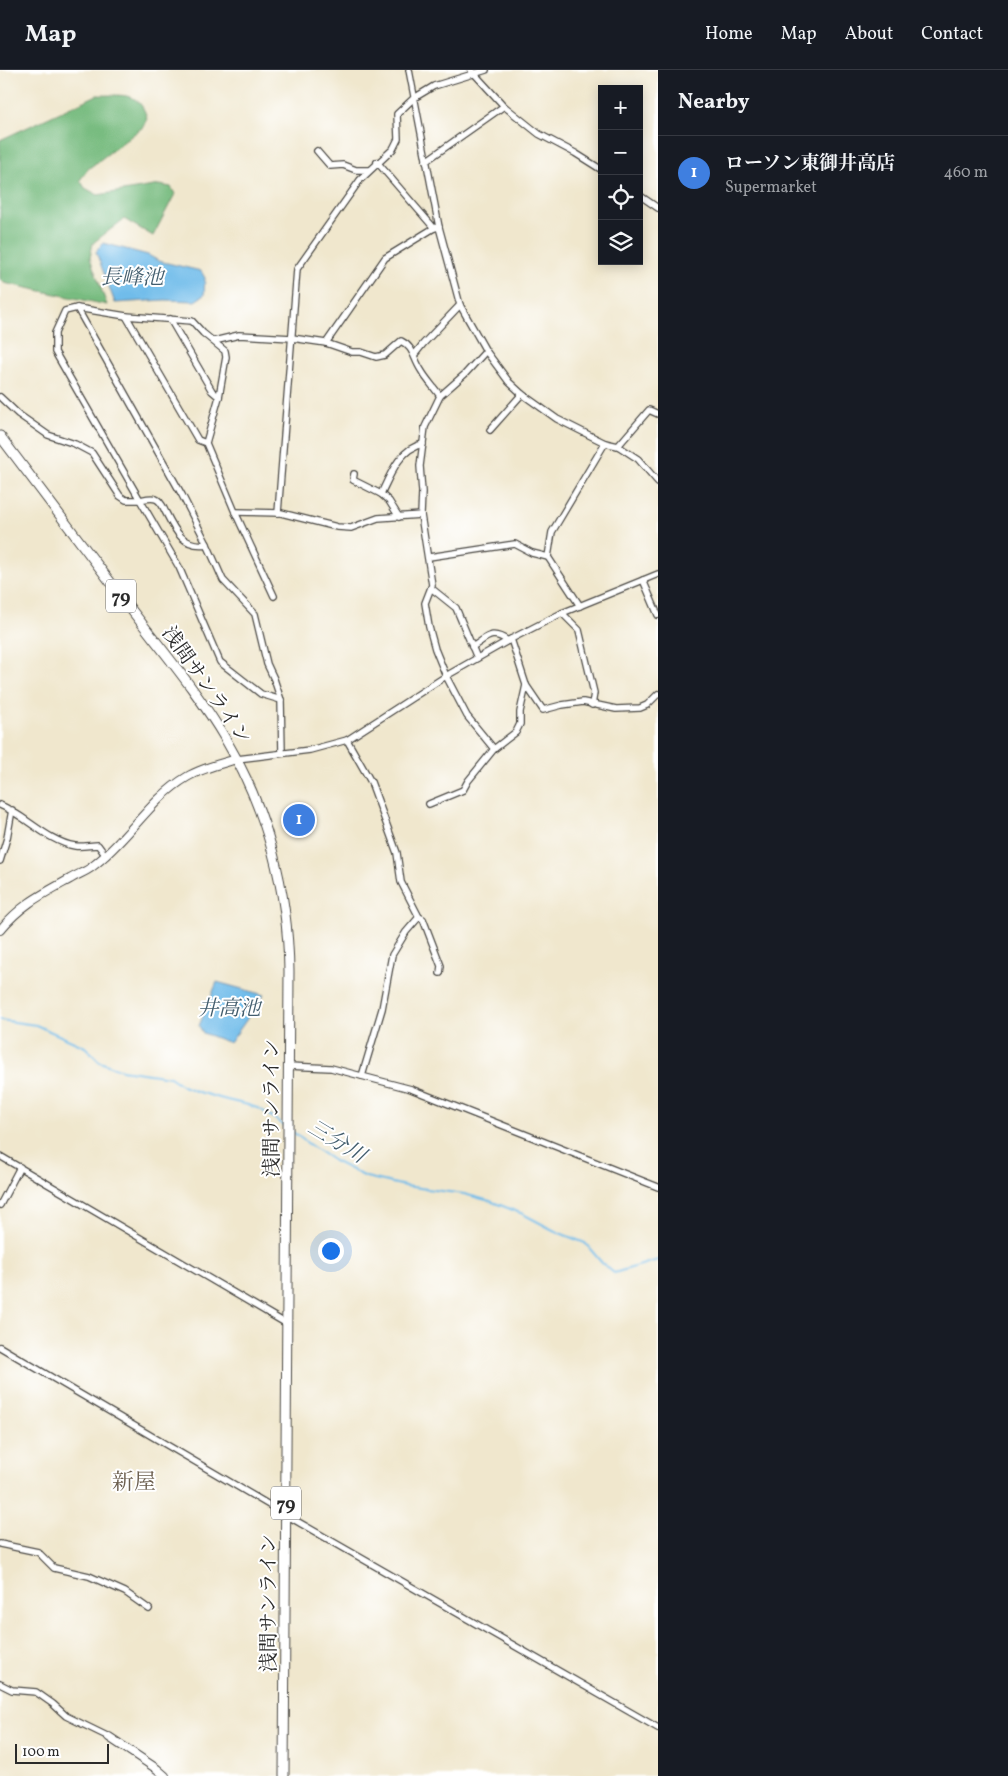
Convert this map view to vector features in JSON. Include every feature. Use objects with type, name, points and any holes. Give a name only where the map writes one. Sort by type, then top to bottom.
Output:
[{"type":"main road","name":"浅間サンライン","points":[[0,436],[187,683],[237,759],[258,806],[269,838],[284,905],[289,957],[284,1776]]},
{"type":"street","points":[[409,70],[437,228],[460,305],[486,351],[509,382],[522,394],[557,419],[605,443],[618,446],[638,459],[658,482]]},
{"type":"street","points":[[278,513],[297,269],[360,180],[393,148],[398,139],[398,114],[414,98],[434,86],[473,72],[486,70]]},
{"type":"street","points":[[473,72],[504,106],[539,134],[598,167]]},
{"type":"street","points":[[426,161],[504,106]]},
{"type":"street","points":[[317,151],[330,166],[343,165],[356,170],[369,170]]},
{"type":"street","points":[[377,162],[437,228]]},
{"type":"street","points":[[643,198],[658,208]]},
{"type":"street","points":[[326,344],[386,258],[437,228]]},
{"type":"street","points":[[415,354],[460,305]]},
{"type":"street","points":[[77,308],[182,495],[208,544],[223,580],[255,614],[267,664],[280,700],[282,753]]},
{"type":"street","points":[[274,596],[235,512],[206,443],[219,397],[226,357],[225,350],[203,333],[192,321],[126,316],[77,308],[65,311],[55,333],[55,352],[179,567],[220,662],[261,694],[280,700]]},
{"type":"street","points":[[126,316],[198,440],[206,443]]},
{"type":"street","points":[[170,319],[212,392],[219,397]]},
{"type":"street","points":[[214,341],[239,335],[292,338],[326,344],[376,357],[385,355],[401,341],[408,344],[415,354],[420,368],[440,396]]},
{"type":"street","points":[[486,351],[465,374],[440,396],[425,427],[420,466],[421,515],[429,557],[431,588],[425,603],[435,649],[446,676],[467,716],[494,749]]},
{"type":"street","points":[[490,430],[522,394]]},
{"type":"street","points":[[0,397],[18,414],[48,434],[75,444],[92,453],[120,496],[126,500],[154,498],[160,502],[169,518],[188,543],[197,546],[208,544]]},
{"type":"street","points":[[618,446],[649,410],[658,414]]},
{"type":"street","points":[[580,606],[548,557],[552,532],[605,443]]},
{"type":"street","points":[[381,494],[390,475],[407,450],[423,444]]},
{"type":"street","points":[[354,474],[353,480],[356,483],[381,494],[389,501],[399,517]]},
{"type":"street","points":[[235,512],[278,513],[337,527],[351,528],[378,518],[421,515]]},
{"type":"street","points":[[429,557],[516,544],[532,553],[548,557]]},
{"type":"street","points":[[0,930],[24,905],[73,877],[83,874],[106,856],[162,796],[178,782],[194,773],[237,759],[310,750],[348,740],[446,676],[509,640],[562,613],[658,574]]},
{"type":"street","points":[[643,580],[658,615]]},
{"type":"street","points":[[431,588],[456,608],[477,658]]},
{"type":"street","points":[[562,613],[579,630],[594,693],[592,705]]},
{"type":"street","points":[[472,647],[493,634],[498,634],[509,640],[526,684],[543,710],[562,704],[583,702],[616,708],[640,708],[647,705],[658,694]]},
{"type":"street","points":[[429,804],[463,790],[494,749],[516,732],[520,724],[520,712],[526,684]]},
{"type":"street","points":[[348,740],[371,782],[397,853],[401,882],[419,917],[423,919],[441,966],[440,972]]},
{"type":"street","points":[[0,805],[12,810],[55,839],[74,846],[98,845],[106,856]]},
{"type":"street","points":[[0,861],[7,838],[12,810]]},
{"type":"street","points":[[362,1076],[382,1009],[392,955],[406,932],[419,917]]},
{"type":"street","points":[[288,1066],[331,1068],[411,1089],[658,1187]]},
{"type":"street","points":[[0,1156],[287,1324]]},
{"type":"street","points":[[0,1205],[20,1167]]},
{"type":"street","points":[[0,1347],[286,1515],[658,1728]]},
{"type":"street","points":[[0,1544],[38,1552],[54,1568],[88,1576],[125,1592],[149,1609]]},
{"type":"street","points":[[0,1684],[12,1690],[36,1692],[66,1716],[108,1737],[165,1776]]},
{"type":"green space","points":[[97,95],[128,96],[139,103],[144,109],[147,118],[143,127],[88,169],[80,180],[85,188],[98,195],[160,185],[171,187],[175,194],[153,236],[124,219],[93,243],[90,258],[107,305],[4,283],[0,279],[0,140]]},
{"type":"water","name":"長峰池","points":[[103,243],[148,255],[159,261],[201,271],[205,278],[204,295],[195,301],[165,300],[115,303],[96,252]]},
{"type":"water","name":"井高池","points":[[217,982],[264,995],[230,1043],[203,1033],[199,1026]]},
{"type":"waterway","name":"三分川","points":[[0,1020],[36,1025],[85,1047],[100,1062],[122,1070],[170,1077],[183,1086],[198,1092],[260,1109],[285,1126]]},
{"type":"waterway","name":"三分川","points":[[290,1130],[334,1161],[366,1177],[405,1186],[464,1194],[490,1201],[523,1214],[557,1232],[585,1243],[602,1263],[614,1273],[658,1260]]},
{"type":"place","name":"ローソン東御井高店","points":[[299,820]]},
{"type":"district","name":"新屋","points":[[134,1481]]}]
